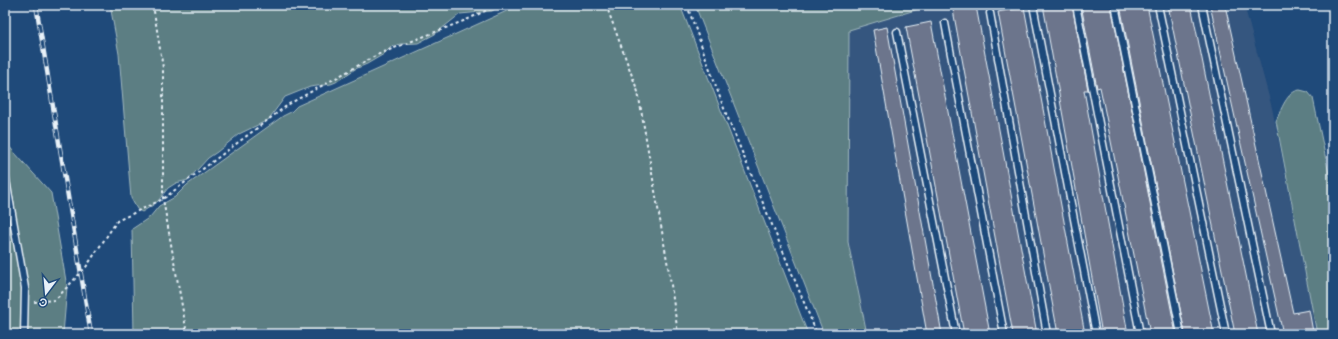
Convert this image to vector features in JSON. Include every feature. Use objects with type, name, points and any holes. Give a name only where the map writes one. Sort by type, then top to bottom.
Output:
[{"type":"lane","points":[[1033,5],[1096,334]]},
{"type":"lane","points":[[1076,5],[1140,334]]},
{"type":"lane","points":[[1115,5],[1181,334]]},
{"type":"lane","points":[[1158,5],[1226,334]]},
{"type":"lane","points":[[1202,5],[1271,334]]},
{"type":"lane","points":[[990,13],[1047,334]]},
{"type":"lane","points":[[945,23],[1004,334]]},
{"type":"lane","points":[[897,32],[956,334]]},
{"type":"lane","points":[[5,174],[25,288],[24,334]]},
{"type":"path","points":[[153,5],[163,68],[163,199],[187,334]]},
{"type":"path","points":[[24,303],[55,300],[86,267],[117,221],[163,199],[289,104],[379,54],[466,20],[498,5]]},
{"type":"path","points":[[606,5],[638,92],[670,278],[678,334]]},
{"type":"path","points":[[687,5],[723,106],[817,334]]},
{"type":"shaded area","points":[[932,5],[1244,5],[1272,108],[1317,334],[867,334],[848,242],[849,30]]},
{"type":"green space","points":[[110,5],[501,5],[492,11],[460,14],[435,34],[418,43],[400,44],[391,47],[384,54],[355,69],[336,82],[310,87],[285,97],[268,120],[239,134],[208,158],[188,180],[176,183],[168,188],[158,201],[142,212],[137,209],[131,198],[119,54]]},
{"type":"green space","points":[[520,5],[680,5],[808,334],[134,334],[132,229],[150,217],[159,206],[175,197],[187,185],[283,116],[291,112],[297,106]]},
{"type":"green space","points":[[695,5],[932,5],[849,30],[848,242],[867,334],[824,334]]},
{"type":"green space","points":[[1300,90],[1308,92],[1313,98],[1333,193],[1333,334],[1317,334],[1276,121],[1288,97],[1295,91]]},
{"type":"green space","points":[[5,142],[51,193],[67,287],[63,334],[5,334]]},
{"type":"building","points":[[1043,5],[1072,5],[1088,90],[1084,90],[1128,334],[1102,334]]},
{"type":"building","points":[[1081,5],[1111,5],[1176,334],[1150,334],[1100,87],[1097,88]]},
{"type":"building","points":[[1120,5],[1147,5],[1214,334],[1185,334]]},
{"type":"building","points":[[1168,5],[1191,5],[1258,334],[1235,334]]},
{"type":"building","points":[[1210,5],[1225,5],[1293,313],[1309,310],[1313,332],[1304,334],[1283,334]]},
{"type":"building","points":[[976,6],[1037,334],[1013,334],[953,10]]},
{"type":"building","points":[[1024,7],[1085,334],[1058,334],[998,12]]},
{"type":"building","points":[[931,22],[990,334],[964,334],[906,27]]},
{"type":"building","points":[[887,27],[942,334],[927,334],[873,30]]},
{"type":"railway","points":[[36,5],[91,334]]}]
